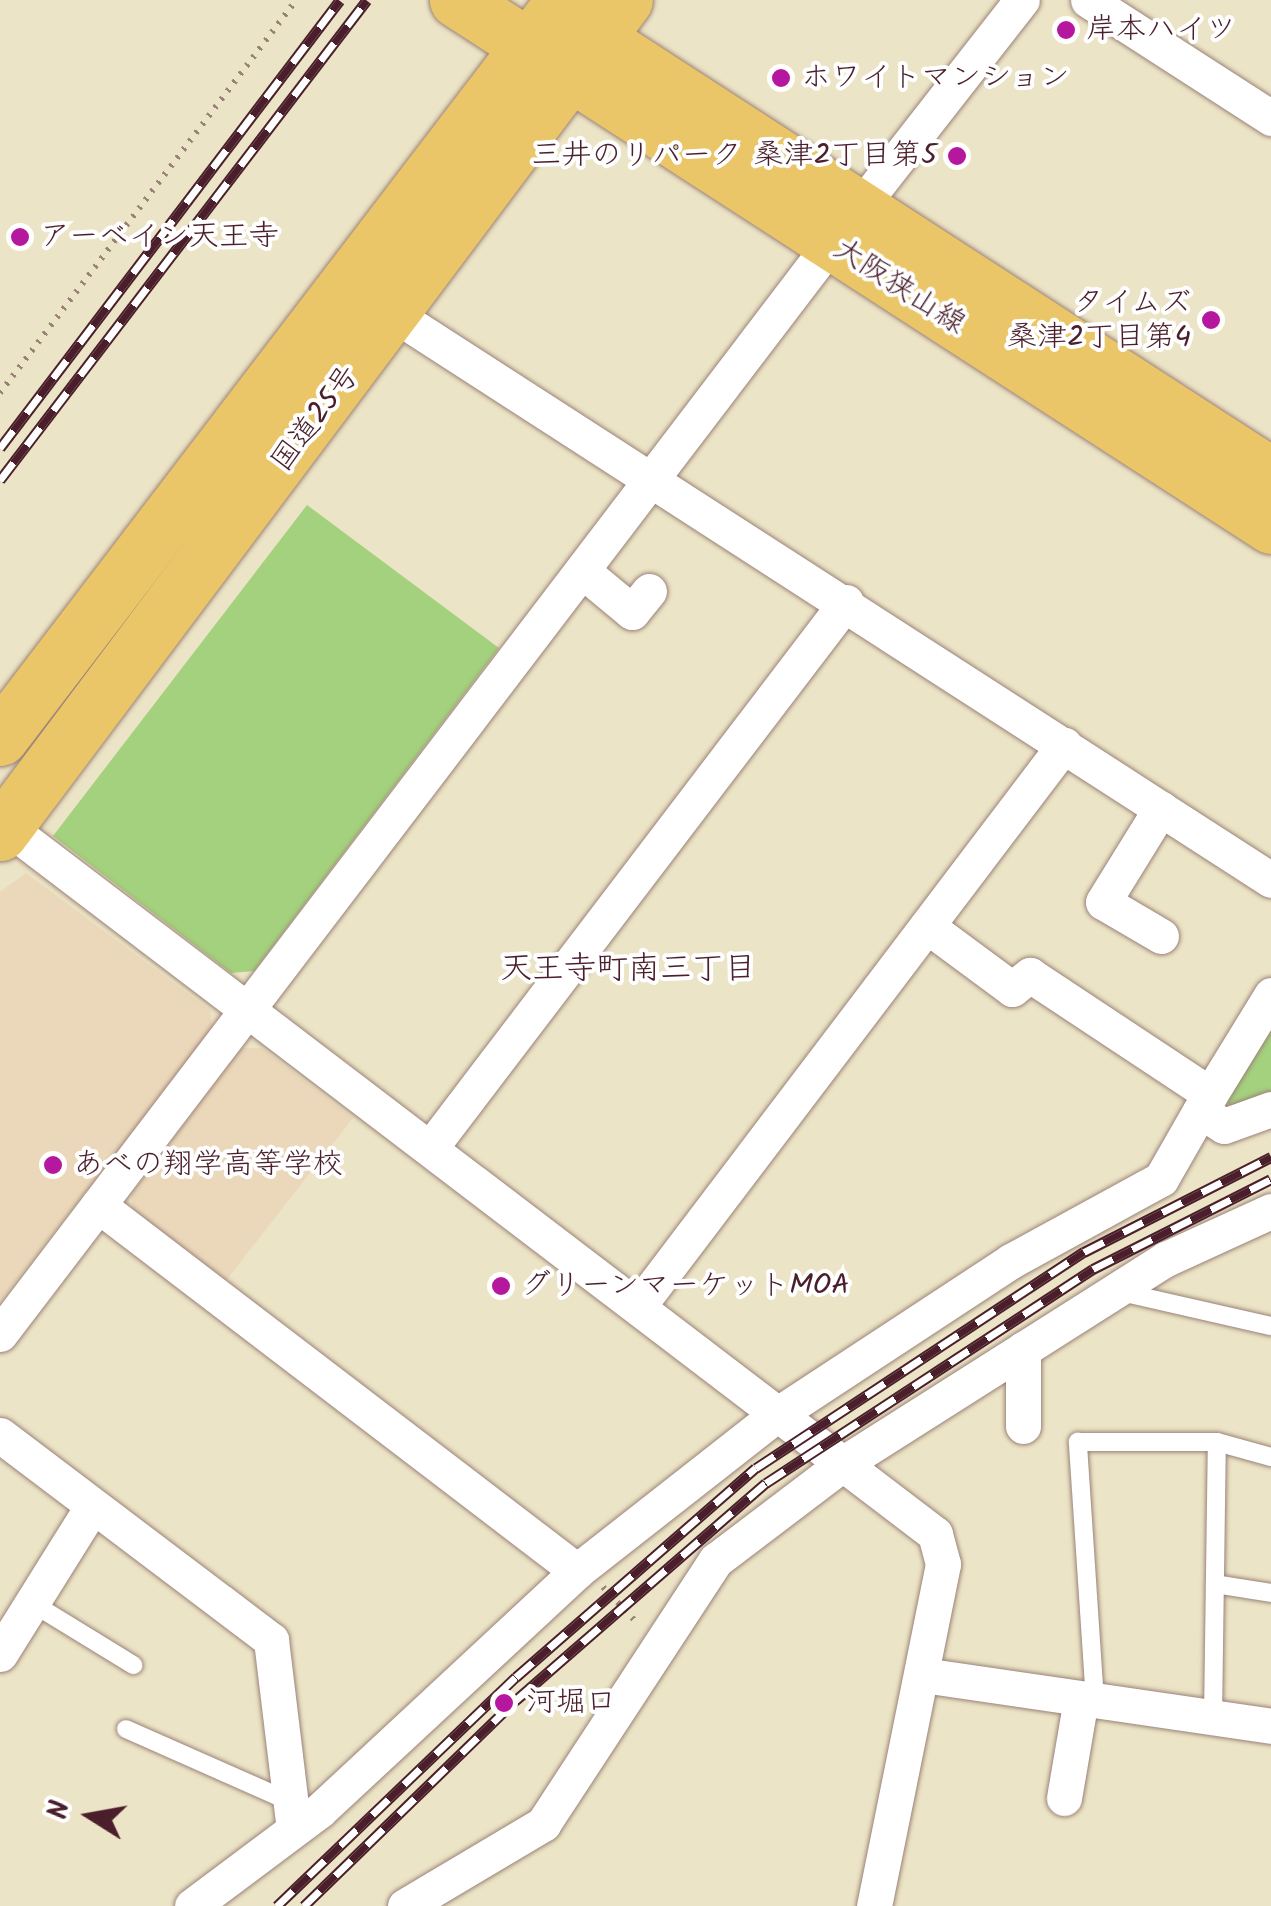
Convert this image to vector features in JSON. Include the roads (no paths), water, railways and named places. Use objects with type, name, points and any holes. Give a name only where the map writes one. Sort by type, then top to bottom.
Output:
[{"type":"main road","name":"大阪狭山線","points":[[457,0],[568,25],[1271,526]]},
{"type":"main road","name":"国道25号","points":[[3,830],[395,315],[568,25]]},
{"type":"main road","name":"国道25号","points":[[0,738],[568,25]]},
{"type":"main road","name":"大阪狭山線","points":[[845,225],[1271,475]]},
{"type":"street","points":[[0,1334],[585,573],[845,225],[1022,0]]},
{"type":"street","points":[[1088,0],[1267,107]]},
{"type":"street","points":[[395,315],[655,476],[1271,880]]},
{"type":"street","points":[[585,573],[632,612],[649,591]]},
{"type":"street","points":[[430,1147],[846,602]]},
{"type":"street","points":[[640,1304],[1064,745]]},
{"type":"street","points":[[1161,808],[1103,902],[1161,936]]},
{"type":"street","points":[[3,830],[250,1010],[640,1304],[775,1416],[844,1463],[940,1543],[923,1675],[874,1906]]},
{"type":"street","points":[[928,926],[1012,989],[1030,975],[1205,1102],[1224,1126],[1271,1108]]},
{"type":"street","points":[[197,1904],[293,1815],[577,1571],[775,1416],[1011,1261],[1162,1178],[1271,995]]},
{"type":"street","points":[[98,1205],[577,1571]]},
{"type":"street","points":[[405,1906],[543,1824],[716,1560],[844,1463],[1116,1291],[1271,1210]]},
{"type":"street","points":[[1024,1350],[1024,1426]]},
{"type":"street","points":[[0,1435],[271,1640],[293,1815]]},
{"type":"street","points":[[0,1654],[92,1507]]},
{"type":"street","points":[[923,1675],[1271,1726]]},
{"type":"street","points":[[1064,1798],[1088,1700]]},
{"type":"lane","points":[[1116,1291],[1271,1326]]},
{"type":"lane","points":[[1088,1700],[1078,1442],[1217,1442],[1271,1457]]},
{"type":"lane","points":[[1213,1718],[1217,1442]]},
{"type":"lane","points":[[1215,1584],[1271,1594]]},
{"type":"lane","points":[[32,1602],[133,1665]]},
{"type":"lane","points":[[126,1729],[293,1815]]},
{"type":"railway","points":[[0,448],[340,0]]},
{"type":"railway","points":[[0,480],[367,0]]},
{"type":"railway","points":[[277,1906],[516,1677],[756,1468],[1084,1252],[1271,1157]]},
{"type":"railway","points":[[304,1906],[516,1700],[766,1483],[1093,1269],[1271,1179]]},
{"type":"place","name":"岸本ハイツ","points":[[1066,30]]},
{"type":"place","name":"ホワイトマンション","points":[[781,78]]},
{"type":"place","name":"三井のリパーク 桑津2丁目第5","points":[[957,156]]},
{"type":"place","name":"アーベイン天王寺","points":[[20,237]]},
{"type":"place","name":"タイムズ 桑津2丁目第4","points":[[1211,320]]},
{"type":"place","name":"あべの翔学高等学校","points":[[53,1165]]},
{"type":"place","name":"グリーンマーケットMOA","points":[[501,1286]]},
{"type":"place","name":"河堀口","points":[[504,1703]]},
{"type":"district","name":"天王寺町南三丁目","points":[[628,970]]}]
